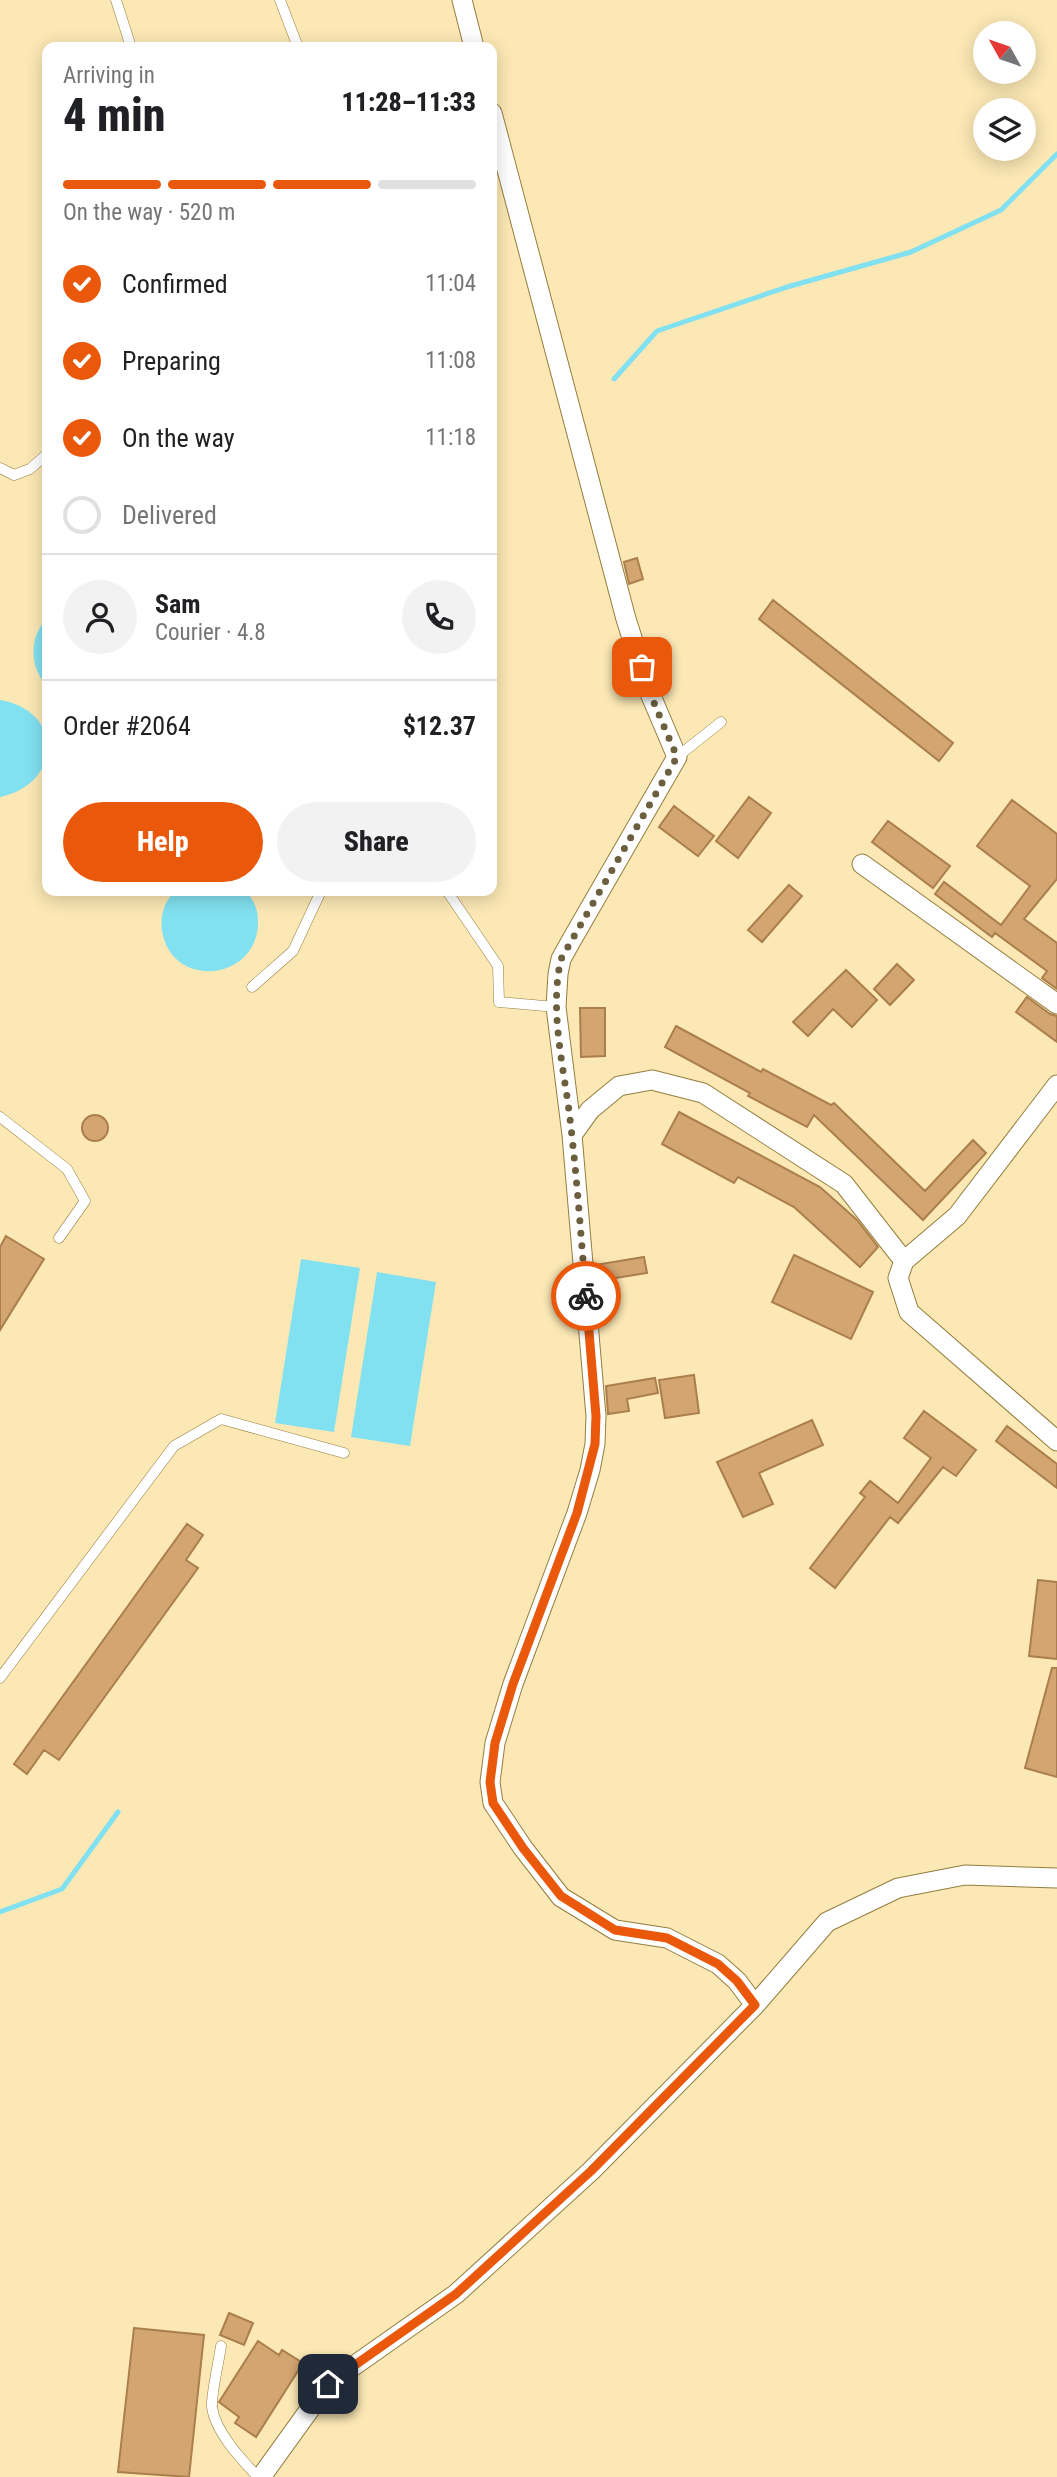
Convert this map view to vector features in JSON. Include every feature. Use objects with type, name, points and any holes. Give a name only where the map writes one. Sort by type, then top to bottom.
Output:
[{"type":"street","points":[[462,0],[473,42]]},
{"type":"street","points":[[497,132],[626,619],[649,691],[677,757],[561,959],[558,974],[556,1007],[572,1135],[596,1416],[595,1444],[577,1513],[513,1684],[491,1763],[490,1782],[493,1803],[523,1848],[561,1896],[615,1930],[667,1938],[718,1964],[737,1981],[755,2005]]},
{"type":"street","points":[[862,864],[1057,1004]]},
{"type":"street","points":[[572,1135],[590,1110],[619,1086],[652,1080],[703,1093],[844,1184],[904,1261]]},
{"type":"street","points":[[1057,1085],[957,1216],[904,1261],[898,1278],[909,1312],[1057,1441]]},
{"type":"street","points":[[260,2477],[328,2384],[456,2294],[591,2171],[755,2005],[827,1923],[898,1888],[965,1875],[1057,1878]]},
{"type":"lane","points":[[116,0],[129,42]]},
{"type":"lane","points":[[280,0],[296,42]]},
{"type":"lane","points":[[0,468],[14,475],[30,470],[42,459]]},
{"type":"lane","points":[[677,757],[721,722]]},
{"type":"lane","points":[[252,987],[293,951],[319,896]]},
{"type":"lane","points":[[450,896],[498,966],[499,1002],[556,1007]]},
{"type":"lane","points":[[0,1117],[67,1169],[85,1201],[59,1238]]},
{"type":"lane","points":[[0,1678],[174,1446],[221,1419],[344,1453]]},
{"type":"lane","points":[[221,2346],[212,2407],[223,2433],[238,2455],[260,2477]]},
{"type":"water","points":[[41,626],[42,679],[34,661],[34,643]]},
{"type":"water","points":[[0,700],[21,706],[36,717],[42,726],[42,768],[36,777],[21,789],[0,797]]},
{"type":"water","points":[[171,896],[250,896],[255,904],[258,920],[255,940],[245,956],[231,966],[215,971],[197,970],[182,963],[169,950],[162,931],[164,909]]},
{"type":"water","points":[[301,1259],[360,1268],[334,1432],[275,1423]]},
{"type":"water","points":[[377,1272],[436,1282],[410,1446],[351,1437]]},
{"type":"building","points":[[637,558],[643,579],[629,584],[624,562]]},
{"type":"building","points":[[773,600],[953,743],[939,761],[759,619]]},
{"type":"building","points":[[749,797],[771,813],[738,858],[716,841]]},
{"type":"building","points":[[1012,800],[1057,834],[1057,879],[1024,919],[1057,943],[1057,989],[1042,978],[1047,971],[995,933],[992,937],[935,894],[944,882],[1001,925],[1030,886],[977,846]]},
{"type":"building","points":[[674,806],[714,836],[698,856],[659,827]]},
{"type":"building","points":[[888,821],[950,866],[933,888],[872,842]]},
{"type":"building","points":[[789,885],[802,896],[762,942],[748,930]]},
{"type":"building","points":[[897,964],[914,980],[890,1005],[874,989]]},
{"type":"building","points":[[846,970],[877,1000],[852,1027],[833,1009],[808,1036],[793,1022]]},
{"type":"building","points":[[1027,997],[1057,1016],[1057,1042],[1016,1012]]},
{"type":"building","points":[[580,1008],[605,1008],[605,1056],[581,1057]]},
{"type":"building","points":[[676,1026],[761,1072],[763,1069],[831,1105],[834,1103],[925,1191],[973,1140],[986,1153],[923,1220],[814,1115],[807,1127],[665,1047]]},
{"type":"building","points":[[679,1112],[820,1187],[857,1220],[878,1247],[860,1267],[794,1207],[738,1177],[734,1183],[662,1144]]},
{"type":"building","points":[[95,1115],[104,1119],[108,1128],[104,1137],[95,1141],[86,1137],[82,1128],[86,1119]]},
{"type":"building","points":[[6,1236],[44,1259],[0,1330],[0,1247]]},
{"type":"building","points":[[794,1255],[873,1292],[851,1339],[772,1302]]},
{"type":"building","points":[[644,1257],[647,1273],[597,1281],[595,1265]]},
{"type":"building","points":[[694,1375],[699,1413],[665,1418],[659,1380]]},
{"type":"building","points":[[655,1378],[658,1393],[627,1399],[629,1411],[608,1414],[606,1386]]},
{"type":"building","points":[[924,1411],[976,1450],[956,1476],[943,1467],[898,1523],[890,1517],[835,1588],[810,1568],[865,1497],[860,1493],[870,1481],[898,1503],[931,1458],[904,1438]]},
{"type":"building","points":[[812,1420],[823,1445],[759,1473],[773,1504],[743,1517],[717,1462]]},
{"type":"building","points":[[1007,1426],[1057,1464],[1057,1488],[996,1441]]},
{"type":"building","points":[[187,1524],[203,1535],[186,1560],[198,1568],[59,1760],[44,1750],[27,1774],[14,1764]]},
{"type":"building","points":[[1038,1580],[1057,1582],[1057,1659],[1029,1656]]},
{"type":"building","points":[[1052,1668],[1057,1668],[1057,1777],[1025,1768]]},
{"type":"building","points":[[229,2313],[253,2323],[244,2345],[220,2335]]},
{"type":"building","points":[[134,2328],[204,2335],[189,2477],[118,2472]]},
{"type":"building","points":[[258,2341],[279,2355],[282,2350],[303,2363],[256,2437],[235,2423],[239,2417],[219,2402]]},
{"type":"waterway","points":[[614,379],[657,331],[787,287],[911,252],[1001,210],[1057,154]]},
{"type":"waterway","points":[[0,1912],[62,1889],[118,1812]]},
{"type":"way so far","points":[[586,1296],[572,1135],[556,1007],[558,974],[561,959],[677,757],[649,691],[642,667]]},
{"type":"route","points":[[328,2384],[456,2294],[591,2171],[755,2005],[737,1981],[718,1964],[667,1938],[615,1930],[561,1896],[523,1848],[493,1803],[490,1782],[495,1743],[513,1684],[577,1513],[595,1444],[596,1416],[586,1296]]}]
